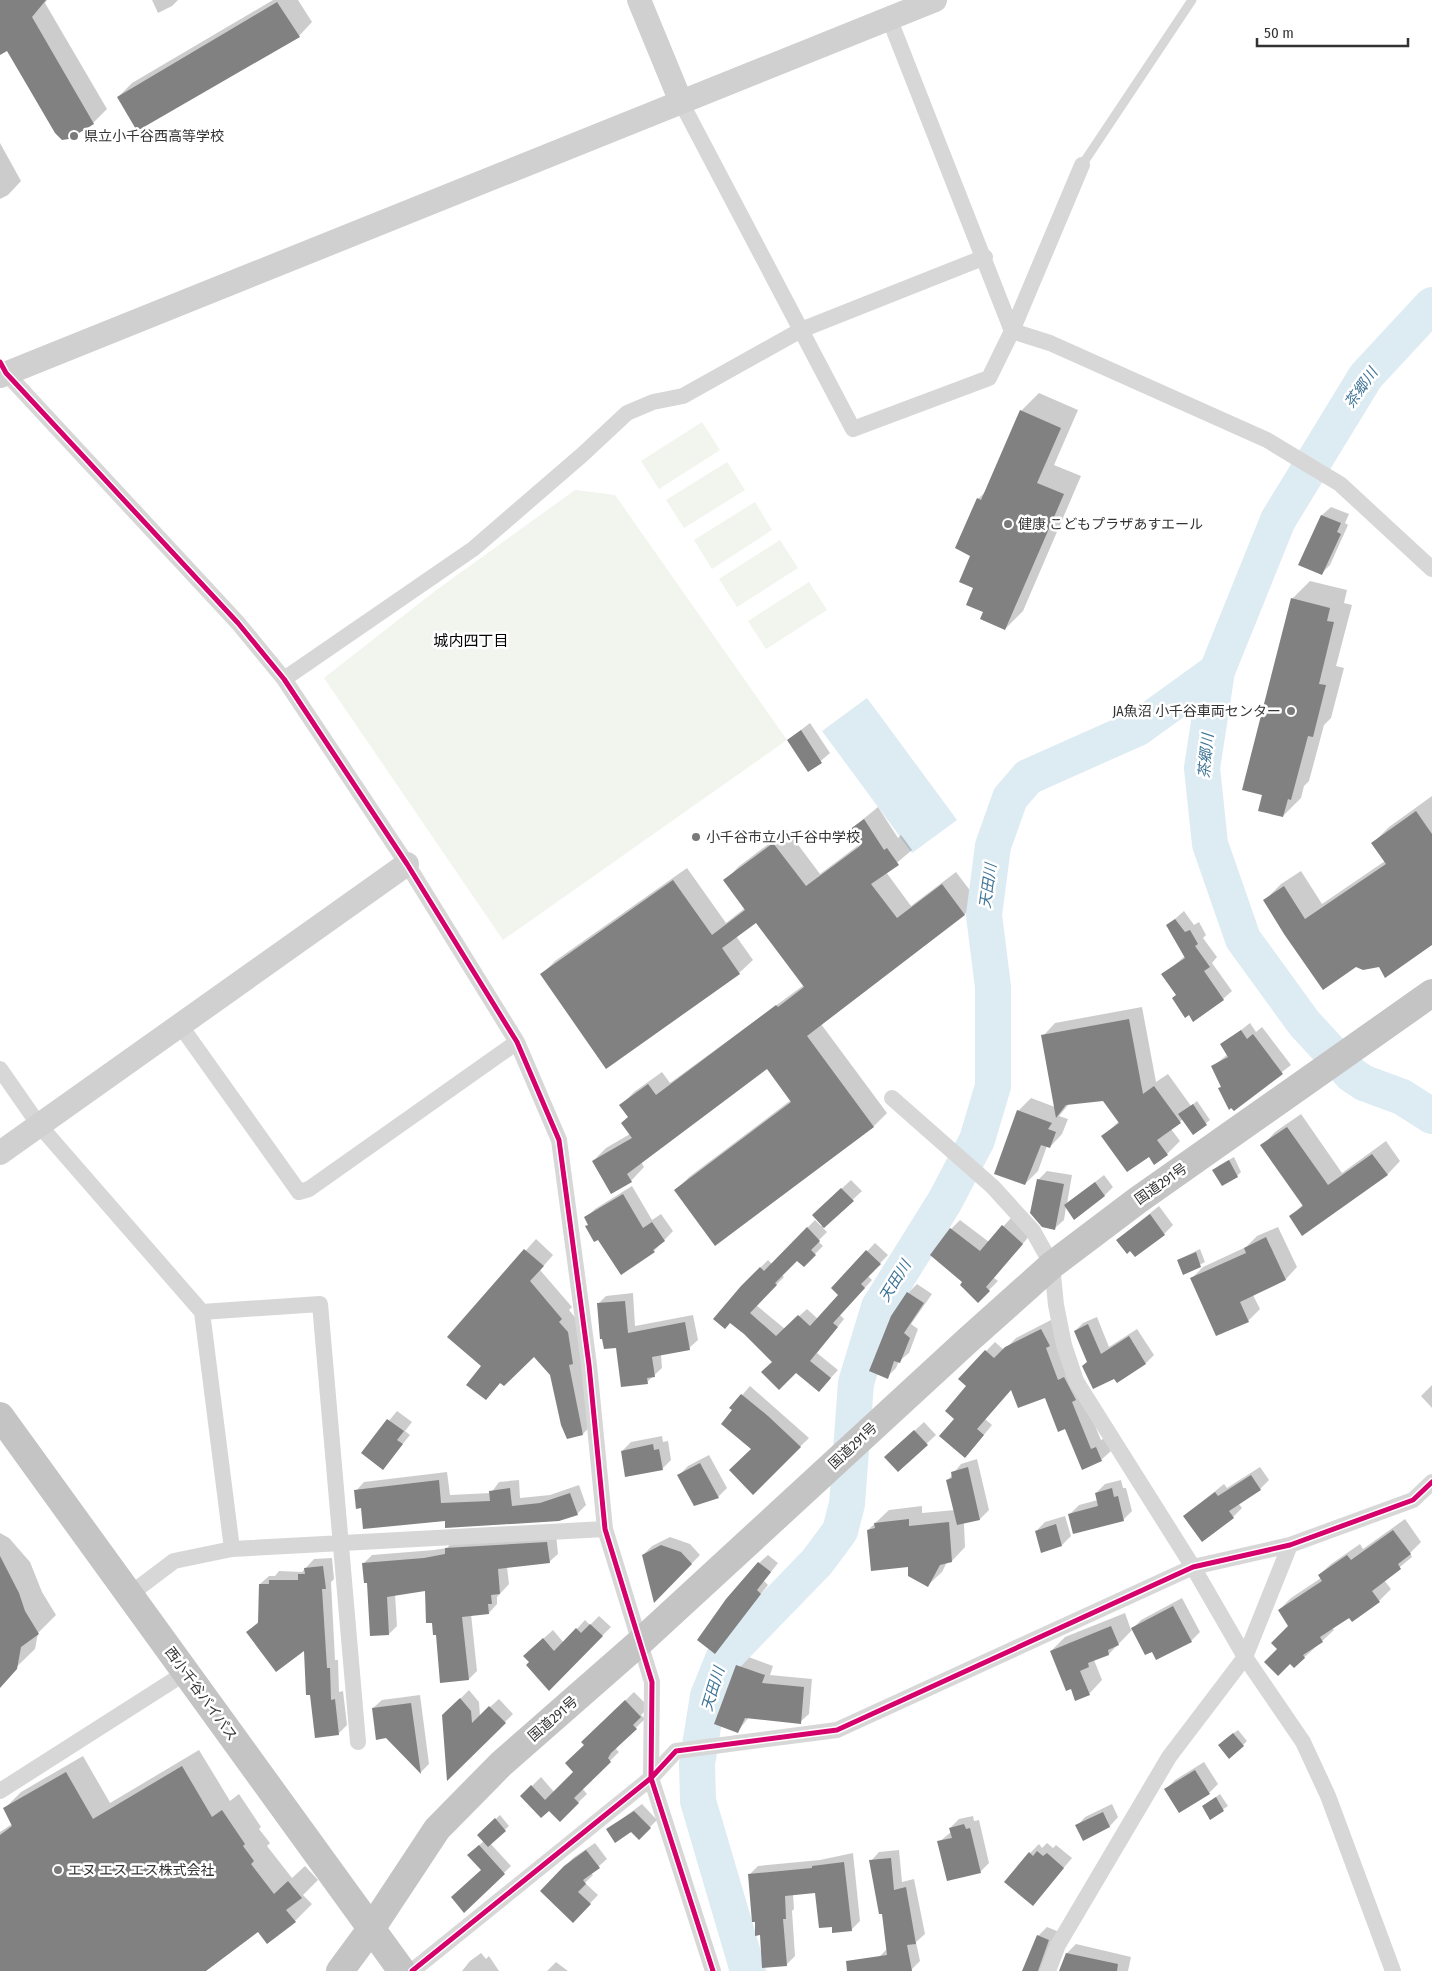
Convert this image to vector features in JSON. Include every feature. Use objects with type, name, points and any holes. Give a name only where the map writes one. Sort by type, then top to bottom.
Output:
[{"type":"highway","name":"国道291号","points":[[340,1971],[371,1929],[437,1830],[502,1764],[639,1643],[1052,1265],[1138,1200],[1432,993]]},
{"type":"highway","name":"西小千谷バイパス","points":[[0,1416],[402,1971]]},
{"type":"street","points":[[639,0],[682,102],[853,429],[989,378],[1012,330],[1082,165]]},
{"type":"street","points":[[713,1971],[651,1778],[652,1682],[605,1529],[589,1365],[559,1140],[517,1042],[407,864],[284,679],[238,623],[2,371],[935,0]]},
{"type":"street","points":[[887,19],[894,32],[1012,330],[1050,343],[1267,440],[1340,484],[1432,569]]},
{"type":"street","points":[[284,679],[473,549],[582,455],[627,413],[653,402],[683,396],[801,330],[984,258]]},
{"type":"street","points":[[0,1153],[407,864]]},
{"type":"street","points":[[180,1026],[299,1192],[308,1189],[517,1042]]},
{"type":"street","points":[[0,1069],[39,1125],[202,1312],[232,1549]]},
{"type":"street","points":[[892,1098],[993,1187],[1033,1231],[1052,1265],[1056,1305],[1064,1345],[1076,1382],[1192,1567],[1245,1657],[1303,1742],[1328,1796],[1393,1971]]},
{"type":"street","points":[[202,1312],[320,1304],[358,1742]]},
{"type":"street","points":[[412,1971],[651,1778],[676,1751],[837,1730],[1192,1567],[1290,1545],[1413,1500],[1432,1482]]},
{"type":"street","points":[[129,1595],[174,1561],[232,1549],[605,1529]]},
{"type":"street","points":[[1048,1971],[1058,1945],[1169,1757],[1245,1657],[1290,1545]]},
{"type":"street","points":[[0,1791],[185,1673]]},
{"type":"lane","points":[[1082,165],[1192,0]]},
{"type":"shaded area","points":[[702,422],[720,450],[659,489],[641,461]]},
{"type":"shaded area","points":[[727,462],[745,490],[684,528],[666,500]]},
{"type":"shaded area","points":[[575,490],[615,495],[787,740],[503,940],[324,678],[435,591]]},
{"type":"shaded area","points":[[755,502],[772,530],[712,569],[694,540]]},
{"type":"shaded area","points":[[780,540],[798,568],[737,607],[719,579]]},
{"type":"shaded area","points":[[809,582],[827,610],[766,649],[748,621]]},
{"type":"shaded area","points":[[867,698],[957,820],[912,853],[822,731]]},
{"type":"building","points":[[0,0],[46,0],[32,17],[94,124],[69,139],[62,140],[55,133],[7,51],[0,55]]},
{"type":"building","points":[[277,2],[300,37],[137,131],[117,97]]},
{"type":"building","name":"健康 こどもプラザあすエール","points":[[1020,410],[1061,428],[1037,483],[1064,494],[1005,630],[980,619],[983,612],[966,605],[973,588],[959,582],[970,556],[955,548],[977,498],[981,500]]},
{"type":"building","points":[[1321,515],[1341,523],[1337,532],[1341,534],[1322,575],[1298,565]]},
{"type":"building","name":"JA魚沼 小千谷車両センター","points":[[1291,598],[1330,608],[1327,621],[1334,622],[1319,684],[1326,685],[1313,737],[1308,736],[1291,800],[1288,799],[1283,817],[1258,811],[1262,795],[1242,790]]},
{"type":"building","points":[[801,730],[822,763],[808,772],[787,740]]},
{"type":"building","points":[[1416,811],[1432,834],[1432,945],[1385,978],[1379,967],[1363,970],[1356,967],[1323,990],[1263,900],[1284,886],[1305,919],[1386,864],[1371,843]]},
{"type":"building","points":[[864,819],[884,850],[887,848],[899,865],[871,884],[897,918],[942,884],[965,915],[807,1036],[874,1127],[715,1246],[674,1190],[791,1102],[767,1069],[627,1174],[632,1182],[611,1194],[592,1161],[632,1138],[621,1123],[628,1117],[619,1105],[648,1084],[656,1095],[776,1005],[778,1007],[804,987],[756,923],[722,948],[740,974],[606,1069],[540,974],[673,880],[712,935],[745,910],[723,880],[773,843],[806,886],[860,846],[849,830]]},
{"type":"building","points":[[1175,919],[1185,932],[1190,930],[1198,944],[1195,946],[1210,967],[1204,971],[1224,1000],[1193,1022],[1189,1015],[1185,1018],[1172,998],[1176,995],[1161,974],[1185,958],[1166,925]]},
{"type":"building","points":[[1129,1019],[1143,1094],[1154,1086],[1181,1123],[1157,1140],[1168,1155],[1154,1165],[1149,1157],[1127,1172],[1101,1136],[1119,1123],[1103,1101],[1066,1105],[1056,1118],[1041,1035]]},
{"type":"building","points":[[1241,1030],[1247,1039],[1253,1034],[1283,1074],[1234,1111],[1231,1108],[1229,1110],[1218,1088],[1221,1087],[1211,1066],[1228,1057],[1220,1044]]},
{"type":"building","points":[[1193,1104],[1207,1125],[1193,1135],[1178,1114]]},
{"type":"building","points":[[1017,1110],[1052,1123],[1048,1129],[1056,1132],[1050,1148],[1041,1145],[1025,1185],[994,1174]]},
{"type":"building","points":[[1287,1127],[1328,1185],[1372,1154],[1388,1175],[1302,1236],[1289,1216],[1303,1206],[1260,1145]]},
{"type":"building","points":[[1229,1160],[1238,1177],[1222,1186],[1212,1170]]},
{"type":"building","points":[[1037,1179],[1064,1184],[1055,1230],[1042,1227],[1030,1213]]},
{"type":"building","points":[[1095,1182],[1105,1196],[1074,1220],[1064,1205]]},
{"type":"building","points":[[841,1188],[854,1201],[824,1228],[812,1215]]},
{"type":"building","points":[[623,1194],[643,1228],[652,1222],[665,1241],[653,1250],[655,1252],[621,1275],[598,1240],[594,1242],[585,1226],[588,1225],[584,1217]]},
{"type":"building","points":[[1150,1214],[1165,1235],[1135,1257],[1130,1251],[1127,1254],[1116,1240]]},
{"type":"building","points":[[1002,1225],[1023,1244],[986,1287],[990,1291],[978,1303],[960,1285],[962,1282],[930,1255],[950,1228],[980,1251]]},
{"type":"building","points":[[807,1227],[820,1241],[811,1250],[816,1255],[804,1267],[797,1261],[775,1283],[777,1285],[750,1313],[776,1336],[798,1315],[810,1326],[838,1295],[831,1288],[866,1250],[881,1264],[861,1284],[865,1288],[833,1323],[838,1327],[810,1361],[831,1378],[819,1392],[796,1373],[779,1390],[761,1372],[772,1362],[730,1323],[725,1329],[713,1319],[760,1267],[764,1271]]},
{"type":"building","points":[[1266,1237],[1286,1280],[1240,1302],[1249,1322],[1216,1336],[1190,1278],[1246,1253],[1244,1248]]},
{"type":"building","points":[[524,1249],[544,1266],[530,1281],[562,1319],[559,1322],[568,1332],[573,1364],[569,1365],[583,1435],[567,1439],[561,1425],[550,1375],[534,1357],[504,1386],[500,1383],[486,1400],[466,1385],[481,1366],[447,1337]]},
{"type":"building","points":[[1196,1252],[1201,1267],[1183,1275],[1177,1260]]},
{"type":"building","points":[[907,1292],[924,1303],[904,1333],[910,1338],[900,1363],[894,1361],[888,1379],[869,1371],[891,1316]]},
{"type":"building","points":[[625,1301],[628,1333],[685,1322],[690,1350],[652,1357],[655,1377],[647,1378],[648,1384],[621,1387],[616,1348],[604,1349],[602,1339],[600,1339],[597,1303]]},
{"type":"building","points":[[1088,1324],[1101,1354],[1129,1336],[1146,1364],[1117,1383],[1114,1379],[1093,1389],[1082,1366],[1087,1362],[1074,1331]]},
{"type":"building","points":[[1041,1329],[1050,1346],[1046,1348],[1058,1380],[1064,1377],[1076,1400],[1072,1402],[1091,1449],[1096,1447],[1102,1461],[1082,1470],[1065,1429],[1058,1432],[1045,1398],[1018,1408],[1011,1390],[977,1429],[984,1435],[965,1458],[939,1436],[954,1419],[945,1411],[966,1386],[958,1379],[985,1350],[994,1358],[1005,1347]]},
{"type":"building","points":[[741,1394],[801,1447],[753,1495],[729,1470],[751,1449],[721,1424],[732,1410],[729,1408]]},
{"type":"building","points":[[387,1419],[404,1431],[397,1440],[403,1444],[383,1470],[361,1453]]},
{"type":"building","points":[[914,1430],[928,1445],[898,1472],[884,1457]]},
{"type":"building","points":[[653,1444],[654,1450],[659,1449],[663,1470],[625,1477],[621,1451]]},
{"type":"building","points":[[700,1463],[719,1498],[694,1506],[677,1475]]},
{"type":"building","points":[[968,1467],[980,1520],[957,1525],[946,1480],[952,1478],[951,1472]]},
{"type":"building","points":[[1251,1475],[1261,1490],[1229,1511],[1234,1518],[1202,1542],[1183,1516],[1215,1492],[1218,1496]]},
{"type":"building","points":[[439,1480],[441,1503],[490,1501],[489,1491],[510,1488],[512,1506],[540,1503],[570,1493],[578,1515],[559,1521],[445,1528],[445,1521],[363,1529],[361,1508],[356,1509],[354,1490]]},
{"type":"building","points":[[1112,1488],[1114,1497],[1118,1496],[1124,1521],[1073,1534],[1068,1514],[1098,1506],[1095,1493]]},
{"type":"building","points":[[909,1519],[909,1526],[949,1522],[952,1562],[940,1565],[928,1587],[908,1576],[908,1567],[871,1571],[867,1530],[875,1528],[874,1523]]},
{"type":"building","points":[[1056,1524],[1062,1546],[1041,1553],[1035,1531]]},
{"type":"building","points":[[1393,1530],[1411,1554],[1398,1564],[1401,1569],[1372,1591],[1380,1602],[1352,1622],[1349,1618],[1320,1637],[1323,1642],[1303,1655],[1305,1658],[1294,1668],[1290,1664],[1278,1676],[1264,1662],[1277,1649],[1271,1643],[1288,1626],[1278,1610],[1322,1581],[1318,1575],[1347,1555],[1351,1560]]},
{"type":"building","points":[[547,1542],[550,1563],[498,1569],[500,1594],[491,1595],[492,1604],[488,1604],[489,1614],[462,1617],[469,1680],[440,1683],[436,1635],[433,1635],[432,1623],[426,1623],[425,1591],[387,1597],[389,1635],[370,1636],[367,1583],[364,1583],[362,1563],[424,1558],[445,1554],[445,1548]]},
{"type":"building","points":[[661,1545],[681,1552],[692,1564],[654,1603],[642,1555]]},
{"type":"building","points":[[0,1556],[19,1593],[25,1611],[39,1634],[21,1647],[17,1669],[0,1688]]},
{"type":"building","points":[[758,1562],[771,1572],[757,1590],[761,1594],[715,1654],[697,1640],[726,1599]]},
{"type":"building","points":[[323,1566],[326,1589],[322,1589],[327,1668],[330,1668],[331,1700],[335,1699],[339,1735],[315,1738],[310,1695],[306,1695],[304,1651],[276,1672],[246,1632],[258,1623],[259,1584],[269,1584],[269,1580],[298,1580],[298,1574],[305,1574],[304,1568]]},
{"type":"building","points":[[1173,1606],[1192,1642],[1156,1660],[1152,1652],[1145,1655],[1131,1628]]},
{"type":"building","points":[[590,1624],[603,1636],[549,1691],[526,1665],[529,1662],[523,1656],[543,1638],[554,1651],[576,1628],[581,1633]]},
{"type":"building","points":[[1111,1626],[1119,1645],[1108,1650],[1109,1655],[1088,1663],[1089,1667],[1080,1671],[1090,1695],[1075,1701],[1071,1689],[1066,1691],[1050,1651]]},
{"type":"building","points":[[736,1665],[765,1675],[762,1683],[804,1687],[801,1724],[745,1718],[738,1733],[714,1724]]},
{"type":"building","points":[[460,1698],[471,1711],[472,1723],[489,1706],[506,1723],[447,1781],[442,1715]]},
{"type":"building","points":[[625,1700],[641,1717],[633,1725],[637,1729],[611,1753],[608,1758],[611,1762],[574,1798],[579,1803],[560,1822],[549,1811],[541,1818],[520,1796],[531,1785],[545,1800],[573,1772],[565,1763],[584,1745],[581,1742]]},
{"type":"building","points":[[411,1703],[421,1774],[386,1738],[376,1740],[372,1708]]},
{"type":"building","points":[[1233,1733],[1244,1746],[1229,1759],[1218,1745]]},
{"type":"building","name":"エヌ エス エス株式会社","points":[[182,1766],[212,1817],[222,1810],[245,1844],[243,1846],[254,1861],[251,1864],[274,1894],[288,1881],[302,1898],[286,1910],[296,1922],[267,1944],[258,1932],[206,1971],[0,1971],[0,1835],[12,1826],[3,1808],[66,1772],[93,1819]]},
{"type":"building","points":[[1195,1770],[1210,1794],[1179,1813],[1164,1789]]},
{"type":"building","points":[[1216,1797],[1224,1811],[1210,1820],[1202,1806]]},
{"type":"building","points":[[634,1811],[651,1828],[639,1840],[631,1832],[615,1843],[606,1829]]},
{"type":"building","points":[[1103,1812],[1110,1827],[1083,1841],[1075,1825]]},
{"type":"building","points":[[495,1818],[506,1831],[488,1847],[477,1835]]},
{"type":"building","points":[[964,1824],[966,1829],[970,1828],[981,1873],[947,1881],[937,1841],[952,1838],[949,1828]]},
{"type":"building","points":[[479,1845],[505,1874],[464,1913],[451,1897],[481,1870],[467,1855]]},
{"type":"building","points":[[586,1850],[600,1868],[583,1880],[586,1884],[578,1892],[591,1904],[573,1923],[540,1891],[564,1866]]},
{"type":"building","points":[[1037,1851],[1043,1856],[1047,1853],[1064,1868],[1033,1906],[1004,1882],[1029,1852],[1033,1856]]},
{"type":"building","points":[[891,1858],[894,1890],[906,1887],[916,1944],[907,1945],[912,1971],[847,1971],[846,1961],[887,1955],[882,1914],[879,1914],[869,1860]]},
{"type":"building","points":[[844,1862],[852,1931],[832,1933],[832,1927],[819,1928],[815,1893],[785,1896],[786,1919],[783,1919],[787,1966],[762,1968],[760,1935],[755,1936],[755,1922],[752,1922],[748,1874],[812,1868],[812,1866]]},
{"type":"building","points":[[1037,1935],[1049,1940],[1038,1971],[1022,1971]]},
{"type":"building","points":[[1066,1953],[1118,1964],[1117,1971],[1059,1971]]},
{"type":"waterway","name":"茶郷川","points":[[1432,305],[1366,376],[1278,520],[1217,671],[1202,768],[1210,844],[1243,939],[1304,1023],[1352,1075],[1364,1083],[1402,1097],[1432,1116]]},
{"type":"waterway","name":"天田川","points":[[748,1971],[698,1801],[697,1764],[708,1696],[723,1659],[817,1562],[840,1531],[847,1504],[856,1383],[879,1307],[945,1201],[977,1140],[993,1086],[993,987],[984,915],[993,846],[1010,798],[1028,777],[1138,728],[1217,671]]},
{"type":"cycle path","points":[[0,362],[6,373],[238,623],[284,679],[407,864],[517,1042],[559,1140],[589,1365],[605,1529],[652,1682],[651,1778],[713,1971]]},
{"type":"cycle path","points":[[412,1971],[651,1778],[676,1751],[837,1730],[1193,1567],[1290,1545],[1413,1500],[1432,1482]]},
{"type":"place","name":"県立小千谷西高等学校","points":[[74,136]]},
{"type":"place","name":"健康 こどもプラザあすエール","points":[[1008,524]]},
{"type":"place","name":"JA魚沼 小千谷車両センター","points":[[1291,711]]},
{"type":"place","name":"小千谷市立小千谷中学校","points":[[696,837]]},
{"type":"place","name":"エヌ エス エス株式会社","points":[[58,1870]]},
{"type":"district","name":"城内四丁目","points":[[471,641]]}]
